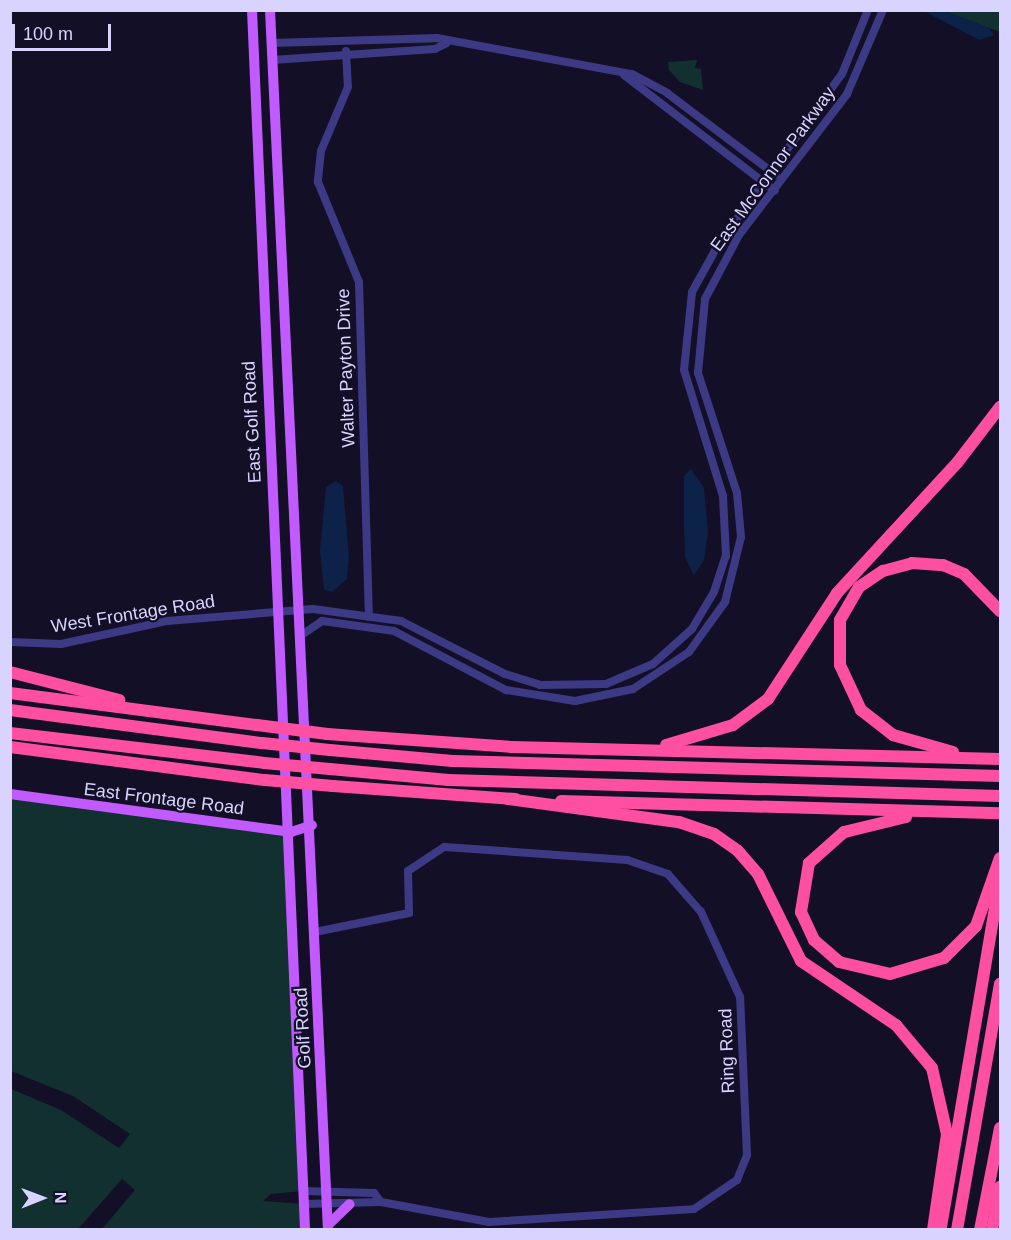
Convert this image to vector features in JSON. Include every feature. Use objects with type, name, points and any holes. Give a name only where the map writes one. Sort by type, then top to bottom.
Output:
[{"type":"highway","points":[[622,750],[694,739],[733,725],[768,699],[837,593],[957,463],[1000,407]]},
{"type":"highway","points":[[990,758],[906,741],[870,719],[842,676],[837,637],[847,605],[859,587],[903,564],[956,570],[1000,611]]},
{"type":"highway","points":[[10,672],[179,715]]},
{"type":"highway","points":[[10,693],[327,734],[622,750],[990,758]]},
{"type":"highway","points":[[10,710],[262,743],[453,761],[1000,776]]},
{"type":"highway","points":[[10,732],[264,763],[459,780],[1000,796]]},
{"type":"highway","points":[[10,747],[266,780],[508,799],[1000,813]]},
{"type":"highway","points":[[10,752],[60,754]]},
{"type":"highway","points":[[508,799],[686,824],[738,851],[758,874],[801,961],[896,1025],[932,1068],[947,1134],[933,1230]]},
{"type":"highway","points":[[963,812],[881,820],[855,827],[823,846],[809,864],[800,895],[814,940],[828,956],[868,972],[898,973],[934,963],[969,937],[1000,858]]},
{"type":"highway","points":[[941,1230],[1000,879]]},
{"type":"highway","points":[[957,1230],[1000,984]]},
{"type":"highway","points":[[980,1230],[1000,1128]]},
{"type":"highway","points":[[992,1230],[1000,1187]]},
{"type":"main road","name":"East Golf Road","points":[[252,10],[276,611],[291,832]]},
{"type":"main road","name":"East Golf Road","points":[[270,10],[296,610],[312,825]]},
{"type":"main road","name":"East Frontage Road","points":[[10,794],[291,832],[312,825]]},
{"type":"main road","name":"Golf Road","points":[[312,825],[328,1227]]},
{"type":"main road","name":"Golf Road","points":[[291,832],[305,1230]]},
{"type":"main road","points":[[328,1227],[350,1204]]},
{"type":"street","name":"East McConnor Parkway","points":[[296,610],[369,613],[432,632],[505,674],[557,687],[618,680],[653,664],[692,629],[720,577],[727,537],[723,496],[686,381],[685,333],[698,278],[842,74],[868,10]]},
{"type":"street","name":"East McConnor Parkway","points":[[298,641],[310,624],[322,621],[369,626],[416,641],[506,690],[554,700],[620,694],[657,677],[689,652],[725,602],[741,537],[737,493],[698,373],[700,315],[728,253],[847,94],[883,10]]},
{"type":"street","points":[[272,43],[437,38],[447,43],[624,75],[632,74],[667,93],[783,181]]},
{"type":"street","points":[[272,60],[346,51],[435,49],[447,43]]},
{"type":"street","name":"Walter Payton Drive","points":[[346,51],[348,87],[321,151],[318,182],[359,282],[369,626]]},
{"type":"street","points":[[624,75],[775,192]]},
{"type":"street","name":"West Frontage Road","points":[[10,642],[61,644],[168,621],[296,610]]},
{"type":"street","name":"Ring Road","points":[[304,1204],[381,1202],[489,1222],[694,1209],[716,1199],[737,1180],[747,1155],[740,997],[719,944],[687,890],[668,874],[627,860],[444,847],[408,871],[409,913],[315,932]]},
{"type":"street","name":"Ring Road","points":[[303,1191],[374,1193],[381,1202]]},
{"type":"green space","points":[[944,11],[1000,11],[1000,32],[989,28]]},
{"type":"green space","points":[[420,41],[440,43],[355,44]]},
{"type":"green space","points":[[697,60],[695,68],[701,69],[703,90],[680,82],[669,70],[668,62]]},
{"type":"green space","points":[[10,794],[291,832],[303,1191],[271,1194],[263,1201],[304,1204],[305,1229],[102,1229],[135,1190],[122,1179],[78,1229],[11,1229],[11,1089],[61,1110],[119,1148],[130,1134],[73,1096],[11,1071]]},
{"type":"water","points":[[924,11],[944,11],[989,28],[994,35],[979,40]]},
{"type":"water","points":[[691,469],[704,488],[708,532],[704,560],[694,575],[685,557],[684,531],[684,476]]},
{"type":"water","points":[[336,481],[343,486],[349,557],[347,579],[332,592],[324,590],[320,550],[326,487]]}]
